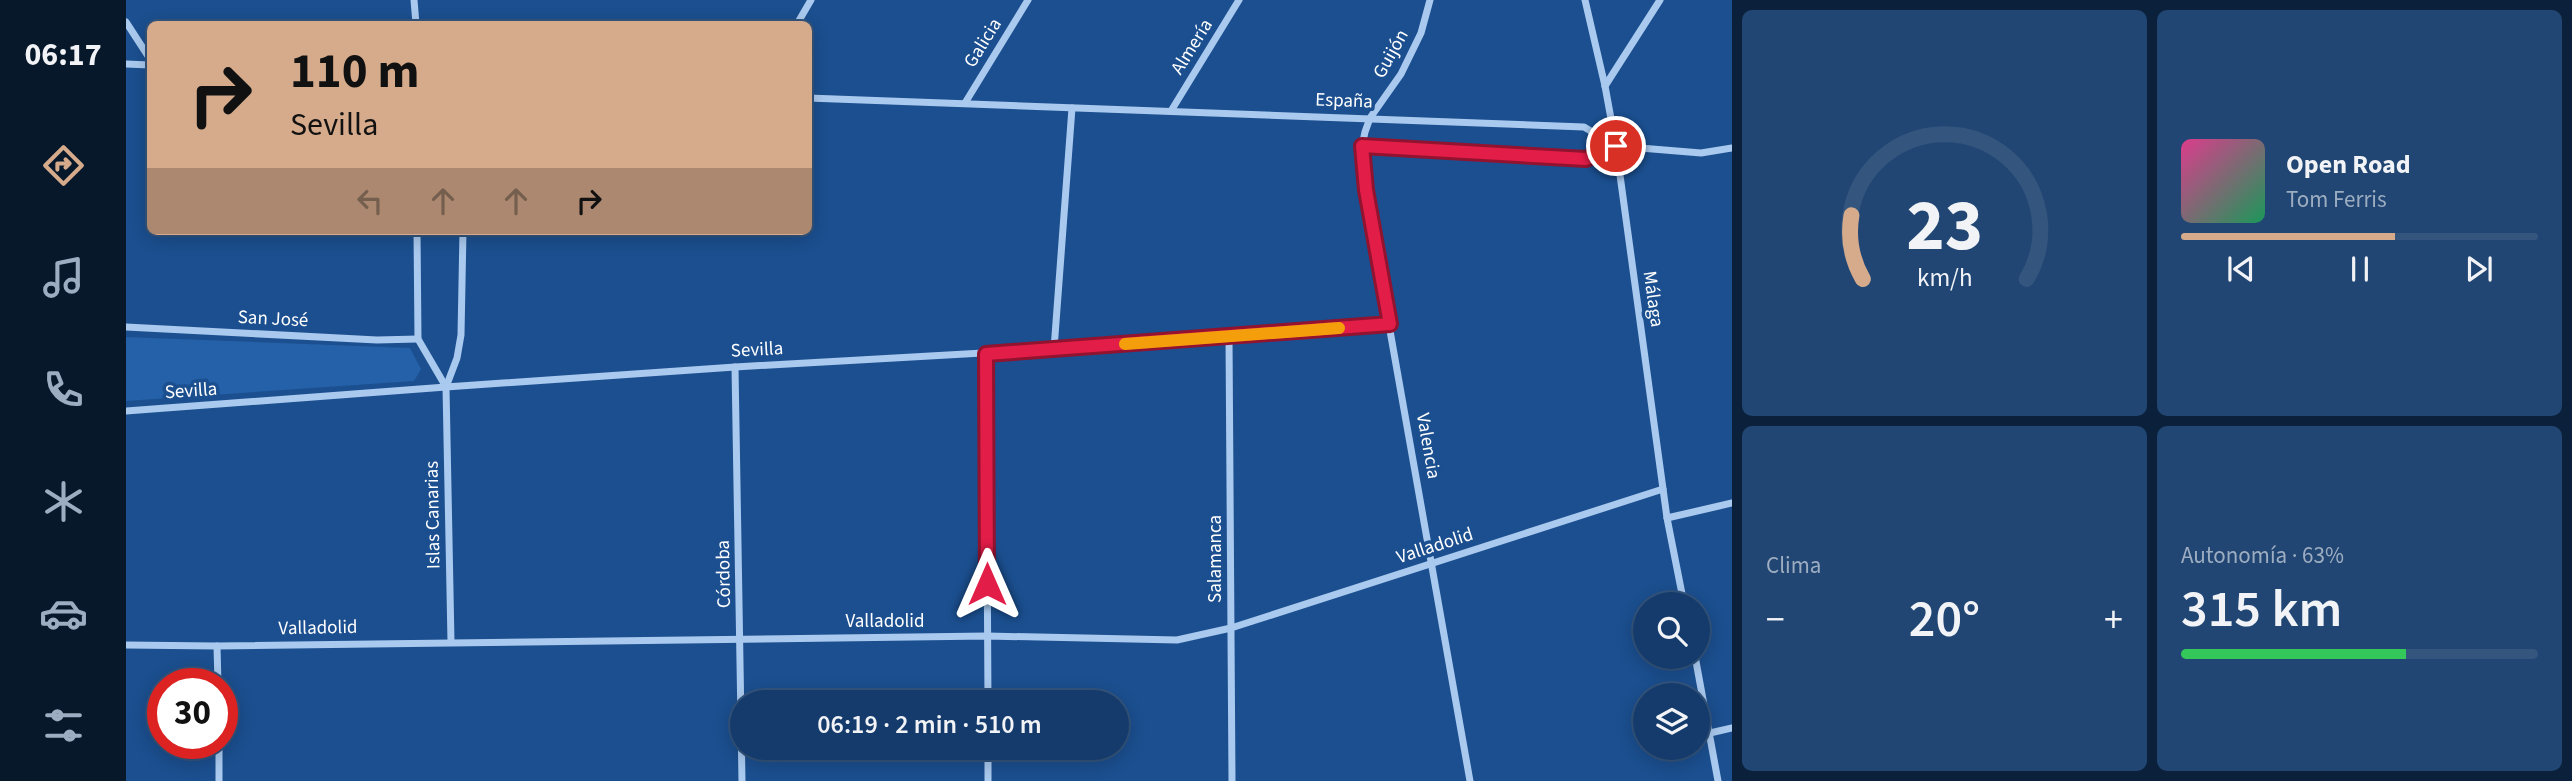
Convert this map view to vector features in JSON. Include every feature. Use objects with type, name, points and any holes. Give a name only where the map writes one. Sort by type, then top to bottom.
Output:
[{"type":"street","points":[[414,0],[416,21]]},
{"type":"street","points":[[799,21],[811,0]]},
{"type":"street","name":"Galicia","points":[[965,103],[1028,0]]},
{"type":"street","name":"Almería","points":[[1171,111],[1239,0]]},
{"type":"street","name":"Guijón","points":[[1370,118],[1401,74],[1421,33],[1430,0]]},
{"type":"street","name":"Málaga","points":[[1585,0],[1616,146],[1667,518],[1682,592]]},
{"type":"street","points":[[1605,86],[1660,0]]},
{"type":"street","points":[[126,22],[147,54]]},
{"type":"street","points":[[126,64],[147,65]]},
{"type":"street","name":"España","points":[[812,98],[1584,127],[1616,146]]},
{"type":"street","points":[[1054,349],[1072,108]]},
{"type":"street","name":"Valencia","points":[[1370,118],[1362,146],[1366,190],[1470,781]]},
{"type":"street","points":[[1362,146],[1586,159],[1616,146],[1701,153],[1732,148]]},
{"type":"street","name":"Islas Canarias","points":[[417,235],[418,339],[446,387]]},
{"type":"street","name":"Islas Canarias","points":[[451,642],[446,387],[457,358],[461,335],[463,235]]},
{"type":"street","name":"Sevilla","points":[[126,411],[736,367],[986,354],[1390,324]]},
{"type":"street","name":"San José","points":[[126,327],[377,340],[418,339]]},
{"type":"street","name":"Salamanca","points":[[1230,337],[1231,781]]},
{"type":"street","points":[[986,354],[988,690]]},
{"type":"street","name":"Córdoba","points":[[736,367],[742,781]]},
{"type":"street","name":"Valladolid","points":[[126,645],[987,636],[1177,640],[1231,628],[1663,489]]},
{"type":"street","points":[[1667,518],[1732,503]]},
{"type":"street","points":[[217,646],[218,668]]},
{"type":"street","points":[[1717,781],[1710,733],[1732,728]]},
{"type":"street","points":[[219,759],[219,781]]},
{"type":"street","points":[[988,760],[988,781]]},
{"type":"shaded area","points":[[126,337],[410,348],[421,369],[414,381],[126,401]]},
{"type":"slow traffic","points":[[1125,344],[1339,328]]},
{"type":"route","points":[[987,584],[986,354],[1390,324],[1366,190],[1362,146],[1586,159],[1616,146]]}]
